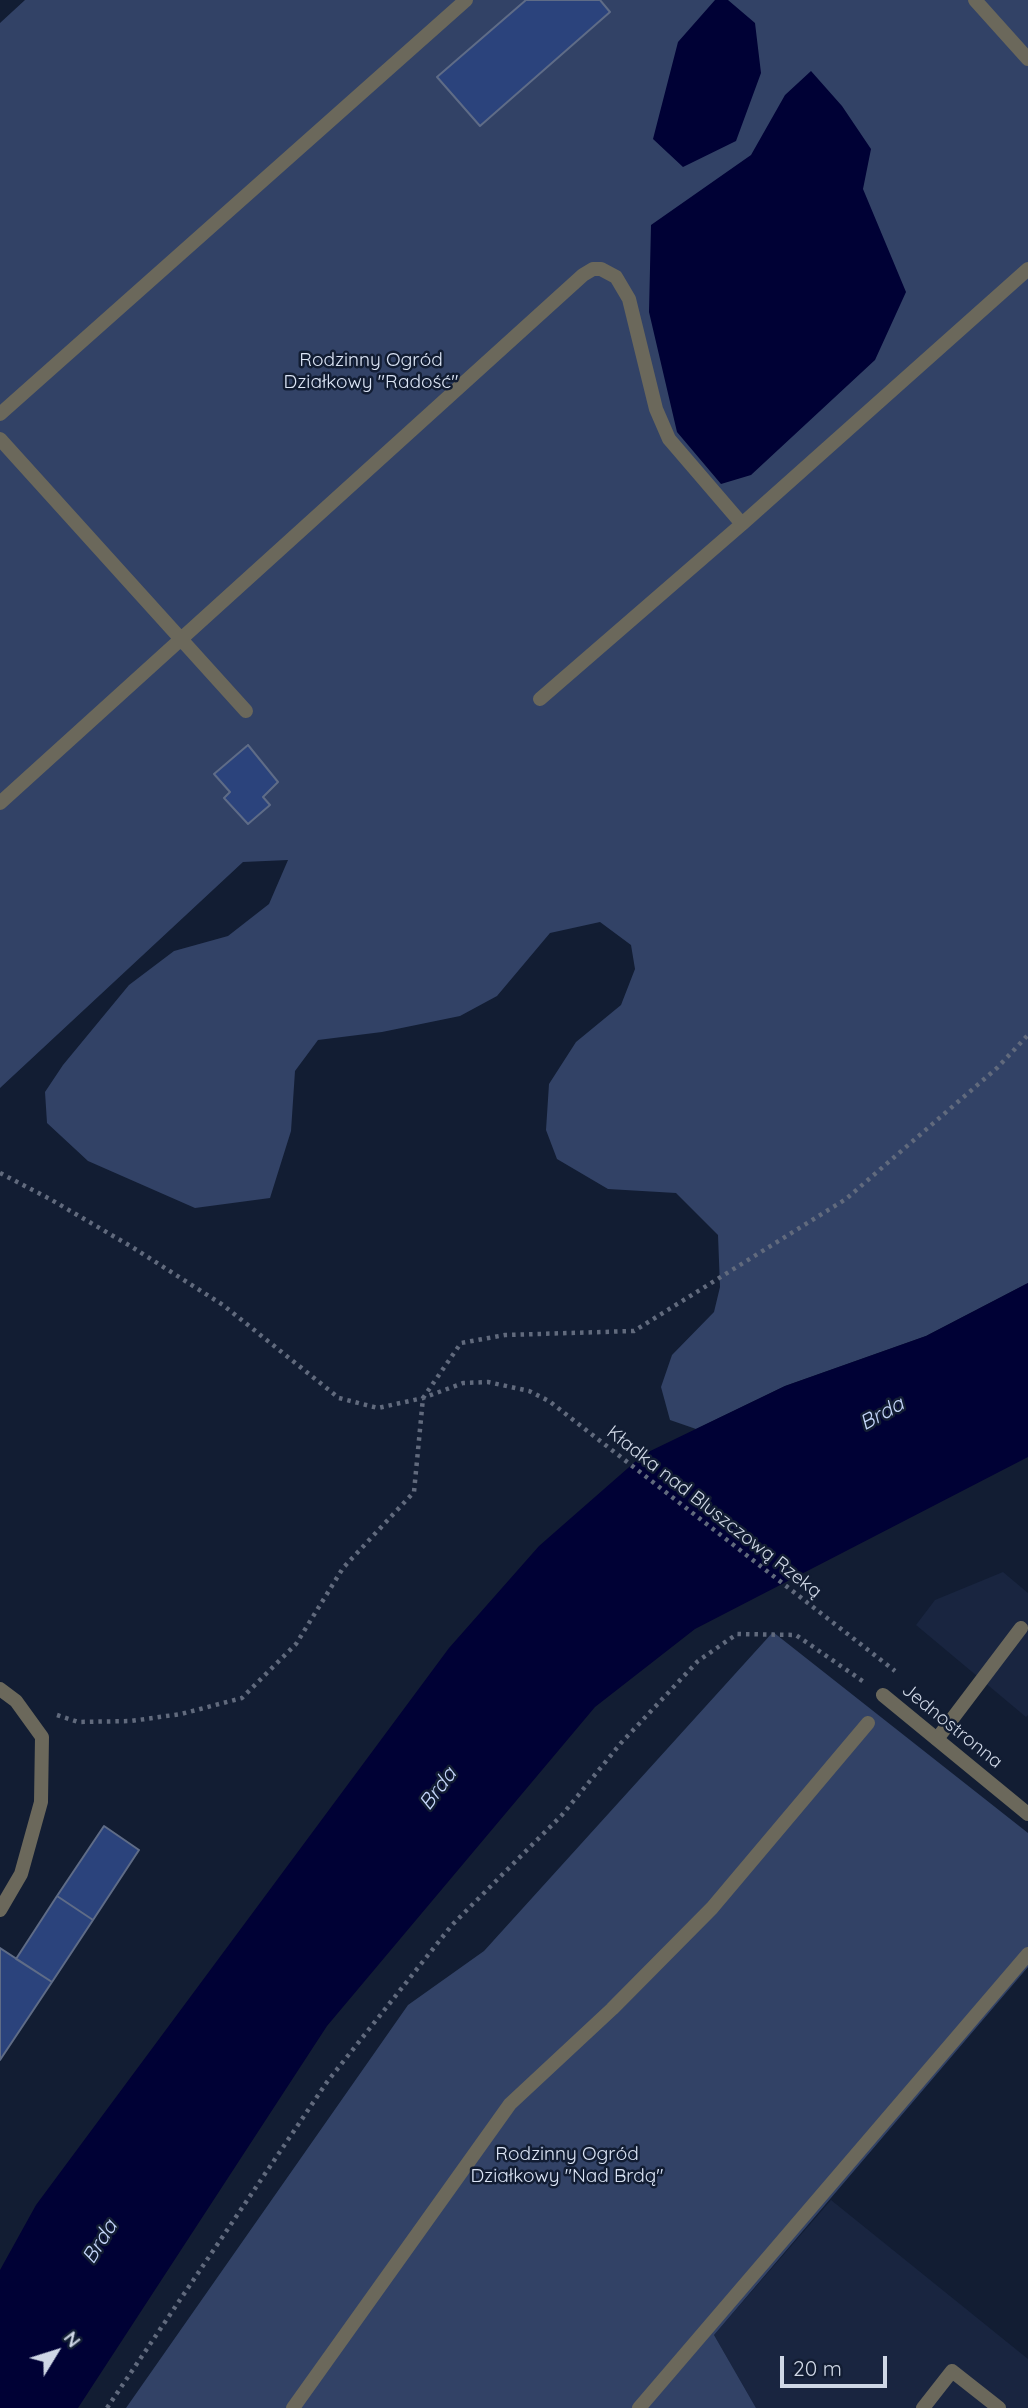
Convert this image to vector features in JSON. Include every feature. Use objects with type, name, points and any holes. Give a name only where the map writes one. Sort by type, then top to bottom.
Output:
[{"type":"street","points":[[0,414],[466,0]]},
{"type":"street","points":[[975,0],[1028,59]]},
{"type":"street","points":[[0,803],[583,275],[593,269],[608,271],[616,277],[629,299],[656,409],[669,439],[742,524]]},
{"type":"street","points":[[540,699],[742,524],[1028,269]]},
{"type":"street","points":[[0,439],[246,711]]},
{"type":"street","points":[[937,1739],[1021,1628]]},
{"type":"street","points":[[0,1689],[16,1701],[42,1737],[41,1802],[21,1874],[0,1910]]},
{"type":"street","name":"Jednostronna","points":[[883,1695],[1028,1814]]},
{"type":"street","points":[[293,2408],[510,2104],[612,2009],[712,1908],[869,1723]]},
{"type":"street","points":[[639,2408],[1028,1954]]},
{"type":"street","points":[[923,2408],[952,2371],[999,2408]]},
{"type":"path","points":[[16,1701],[78,1722],[131,1721],[181,1714],[242,1698],[296,1644],[343,1568],[414,1492],[423,1398],[461,1343],[505,1335],[634,1331],[846,1199],[997,1068],[1028,1035]]},
{"type":"path","points":[[0,1173],[132,1247],[223,1305],[340,1398],[378,1408],[423,1398]]},
{"type":"path","name":"Kładka nad Bluszczową Rzeką","points":[[423,1398],[463,1383],[488,1382],[529,1391],[549,1401],[834,1623]]},
{"type":"path","points":[[107,2408],[327,2082],[452,1925],[562,1815],[621,1743],[698,1661],[737,1634],[796,1635],[883,1695]]},
{"type":"shaded area","points":[[1003,1572],[1028,1593],[1026,1717],[916,1625],[935,1600]]},
{"type":"shaded area","points":[[831,2200],[1028,2359],[1028,2408],[756,2408],[714,2335]]},
{"type":"green space","name":"Rodzinny Ogród Działkowy \"Radość\"","points":[[25,0],[1028,0],[1028,1283],[926,1336],[785,1386],[696,1429],[670,1420],[661,1387],[672,1355],[714,1312],[720,1287],[718,1235],[676,1193],[608,1189],[557,1159],[546,1130],[549,1084],[576,1042],[621,1005],[635,969],[631,945],[600,922],[550,933],[497,996],[460,1016],[382,1032],[318,1040],[295,1071],[291,1131],[270,1198],[195,1208],[88,1161],[47,1123],[45,1092],[63,1065],[129,985],[174,951],[228,936],[269,904],[288,860],[243,862],[0,1088],[0,23]]},
{"type":"green space","name":"Rodzinny Ogród Działkowy \"Nad Brdą\"","points":[[773,1632],[1028,1833],[1028,1967],[714,2335],[756,2408],[126,2408],[408,2005],[484,1951]]},
{"type":"water","points":[[715,0],[728,0],[755,23],[761,73],[736,141],[683,167],[653,139],[678,42]]},
{"type":"water","points":[[811,71],[842,106],[871,149],[863,189],[906,292],[875,360],[751,475],[721,484],[677,432],[649,312],[651,225],[751,155],[785,95]]},
{"type":"water","name":"Brda","points":[[1028,1283],[1028,1457],[695,1629],[595,1707],[327,2026],[78,2408],[0,2408],[0,2270],[36,2205],[449,1648],[539,1546],[644,1454],[785,1386],[926,1336]]},
{"type":"building","points":[[526,0],[600,0],[610,12],[480,126],[437,77]]},
{"type":"building","points":[[248,745],[278,782],[263,797],[270,805],[248,824],[224,798],[230,792],[214,774]]},
{"type":"building","points":[[104,1826],[139,1850],[93,1920],[57,1896]]},
{"type":"building","points":[[57,1896],[93,1920],[52,1982],[16,1959]]},
{"type":"building","points":[[0,1948],[52,1982],[0,2060]]}]
